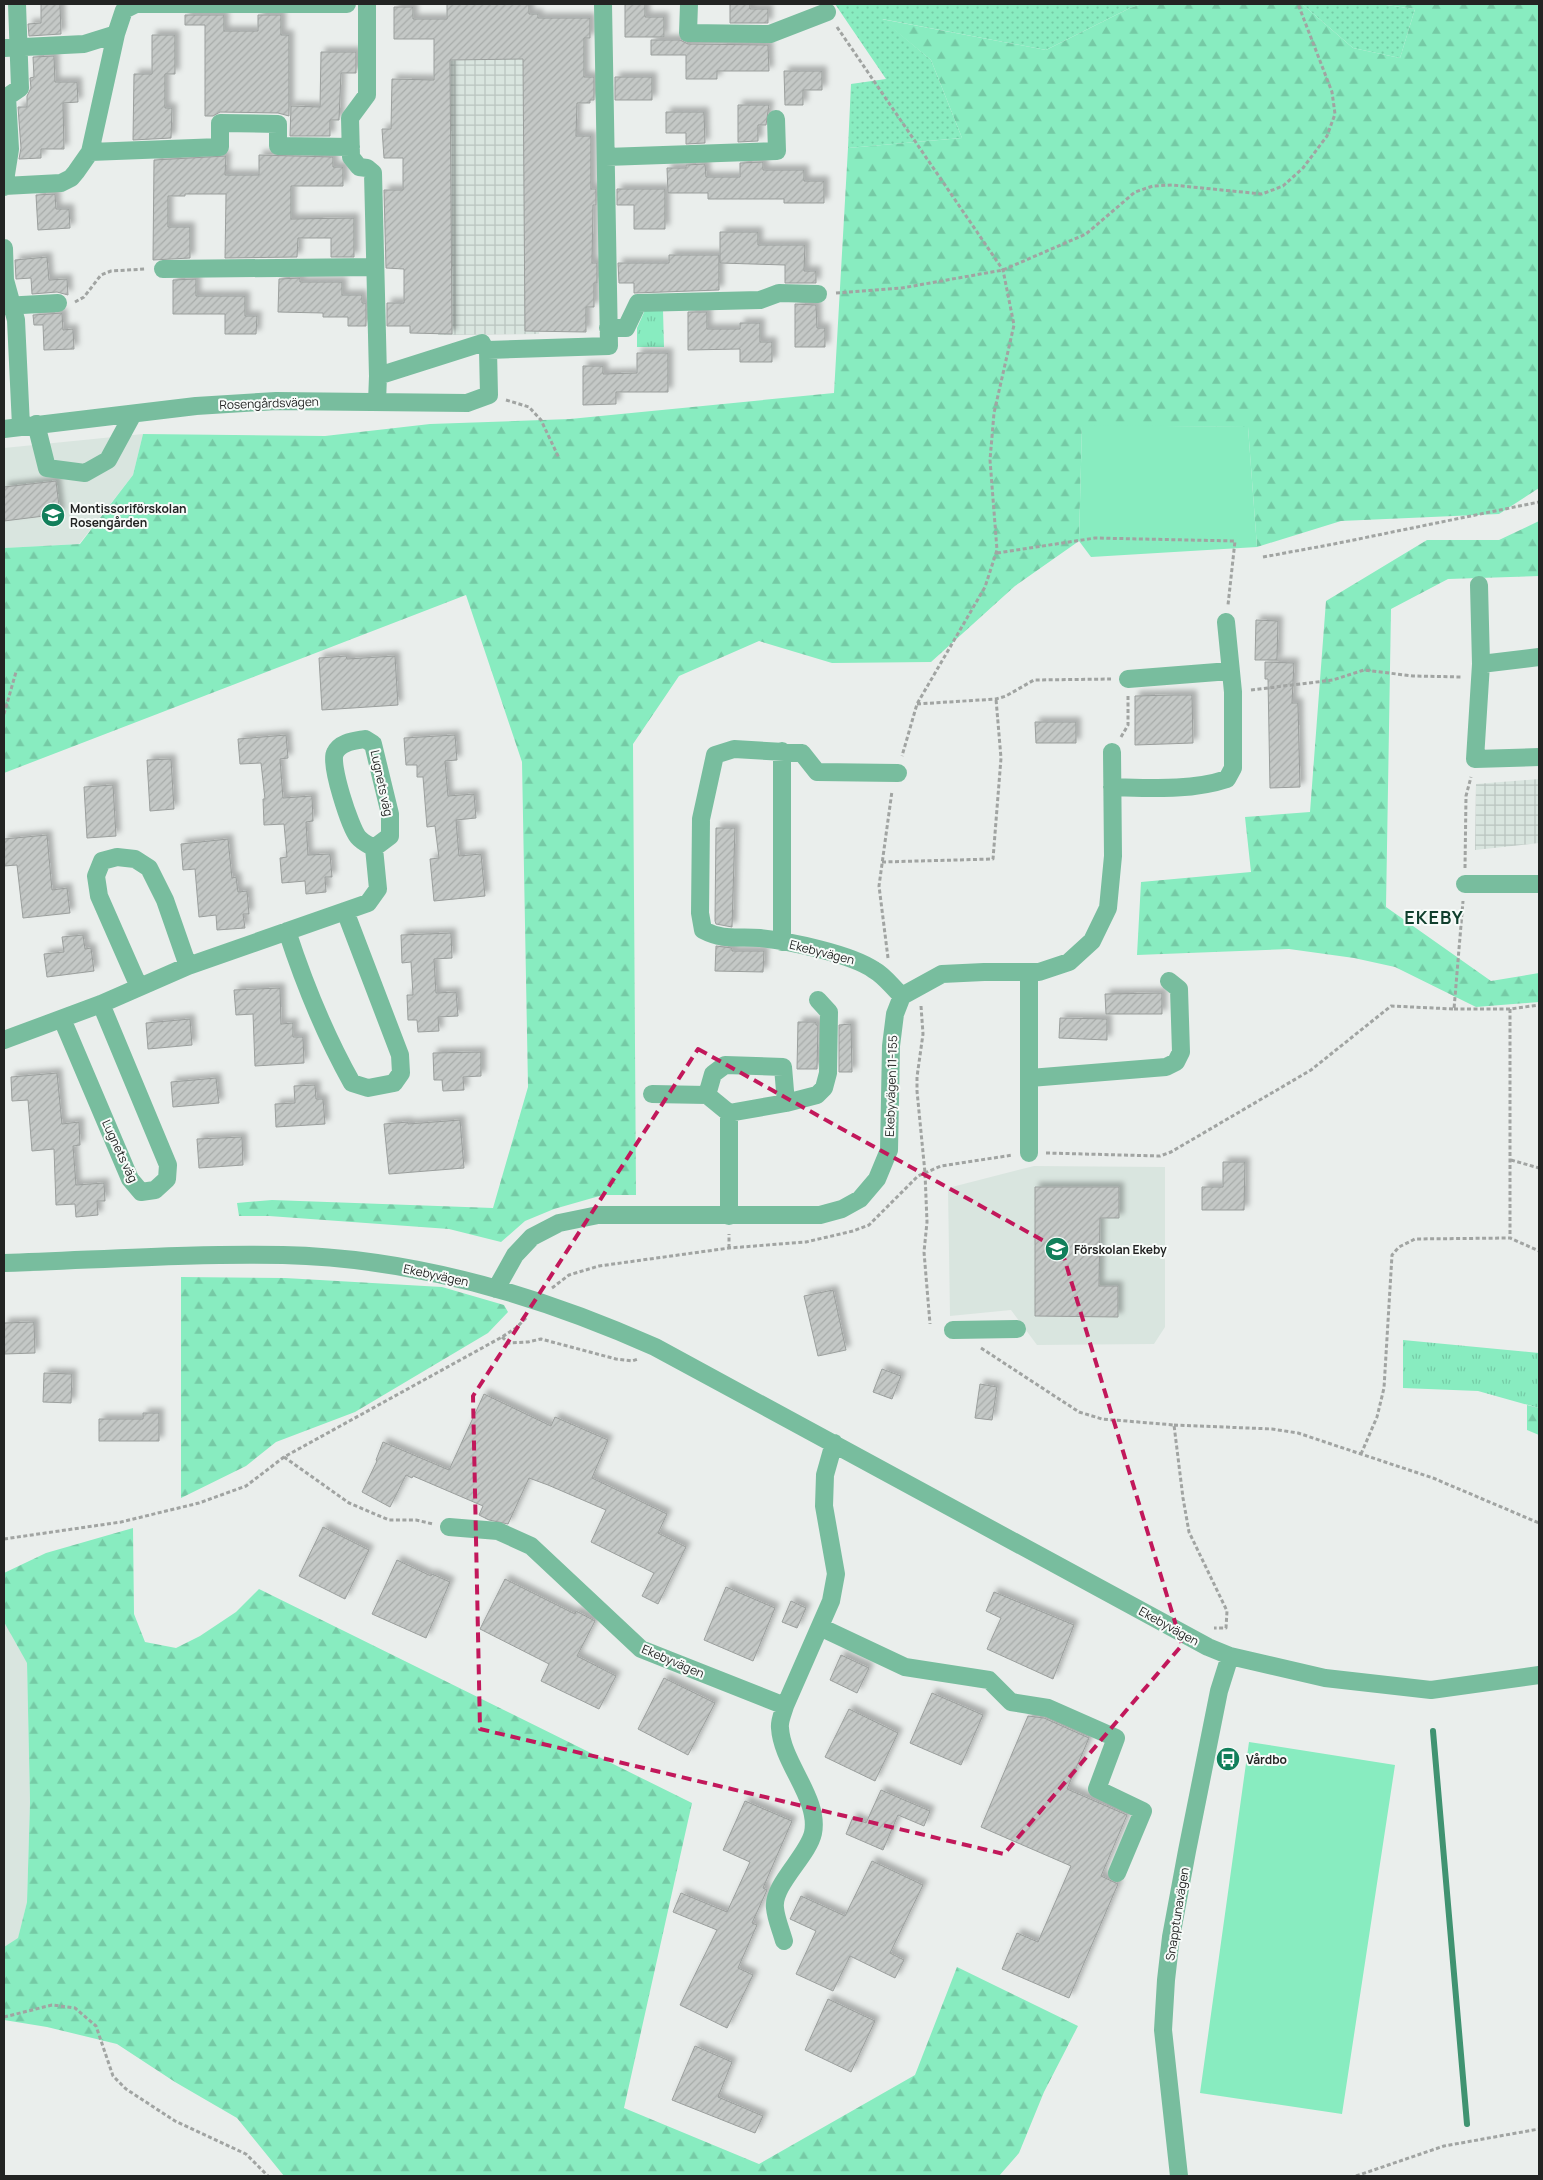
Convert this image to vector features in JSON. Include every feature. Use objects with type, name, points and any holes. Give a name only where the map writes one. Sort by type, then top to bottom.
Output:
[{"type":"street","points":[[17,4],[11,47],[20,88],[7,97],[10,149],[4,186],[62,182],[71,178],[90,152],[116,34],[124,10],[136,4],[348,4]]},
{"type":"street","points":[[367,4],[368,95],[350,118],[351,157],[359,167],[368,168],[373,173],[377,402]]},
{"type":"street","points":[[378,376],[485,346],[608,346],[603,4]]},
{"type":"street","points":[[689,4],[688,33],[770,34],[827,12]]},
{"type":"street","points":[[11,47],[84,44],[116,34]]},
{"type":"street","points":[[606,157],[777,151],[776,119]]},
{"type":"street","points":[[90,152],[220,147],[220,123],[278,124],[278,146],[351,147]]},
{"type":"street","points":[[4,248],[7,305],[16,320],[20,427],[47,468],[86,474],[108,460],[133,414]]},
{"type":"street","points":[[163,269],[375,267]]},
{"type":"street","points":[[608,328],[626,328],[638,303],[760,300],[779,294],[818,294]]},
{"type":"street","points":[[7,305],[58,303]]},
{"type":"street","points":[[485,346],[489,395]]},
{"type":"street","name":"Rosengårdsvägen","points":[[20,427],[196,406],[276,401],[467,403],[489,395]]},
{"type":"street","points":[[1478,584],[1480,671],[1475,759],[1539,757]]},
{"type":"street","points":[[1112,787],[1174,788],[1214,784],[1227,779],[1234,768],[1233,692],[1226,622]]},
{"type":"street","points":[[1480,671],[1539,657]]},
{"type":"street","points":[[1128,679],[1230,671]]},
{"type":"street","name":"Lugnets väg","points":[[365,739],[374,744],[390,814],[390,836],[374,848],[359,838],[346,814],[334,762],[335,751],[341,746],[349,742],[365,739]]},
{"type":"street","name":"Ekebyvägen","points":[[782,751],[734,749],[715,755],[701,819],[700,912],[703,930],[716,937],[759,938],[857,959],[908,993]]},
{"type":"street","points":[[782,942],[782,751],[802,753],[817,772],[898,773]]},
{"type":"street","points":[[908,993],[942,974],[1039,972],[1069,962],[1092,941],[1108,908],[1113,856],[1112,752]]},
{"type":"street","points":[[4,1040],[101,1004],[188,966],[368,903],[378,889],[374,848]]},
{"type":"street","points":[[139,987],[99,896],[96,876],[102,861],[117,857],[135,859],[149,868],[165,900],[188,966]]},
{"type":"street","points":[[1465,884],[1539,884]]},
{"type":"street","points":[[286,931],[299,968],[338,1058],[352,1083],[368,1088],[394,1084],[401,1073],[400,1055],[346,911]]},
{"type":"street","points":[[1029,972],[1029,1153]]},
{"type":"street","points":[[1030,1078],[1166,1066],[1176,1062],[1180,1052],[1179,989],[1169,981]]},
{"type":"street","name":"Ekebyvägen 11-155","points":[[496,1289],[515,1255],[532,1237],[559,1223],[598,1215],[820,1215],[842,1209],[860,1199],[876,1179],[888,1150],[890,1046],[894,1014],[908,993]]},
{"type":"street","points":[[652,1094],[707,1095],[729,1113],[786,1103],[817,1095],[824,1088],[826,1081],[829,1012],[818,1000]]},
{"type":"street","name":"Lugnets väg","points":[[62,1018],[130,1179],[141,1192],[155,1190],[167,1179],[168,1165],[101,1004]]},
{"type":"street","points":[[707,1095],[713,1074],[725,1065],[783,1067],[786,1103]]},
{"type":"street","points":[[729,1113],[729,1216]]},
{"type":"street","name":"Ekebyvägen","points":[[4,1262],[284,1255],[344,1259],[417,1269],[496,1289],[599,1322],[655,1347],[1208,1648],[1230,1656],[1325,1678],[1431,1690],[1539,1675]]},
{"type":"street","points":[[954,1330],[1017,1330]]},
{"type":"street","points":[[784,1941],[774,1906],[781,1885],[801,1856],[813,1834],[812,1816],[806,1795],[784,1751],[779,1727],[785,1706],[831,1601],[836,1574],[824,1506],[825,1475],[834,1443]]},
{"type":"street","name":"Ekebyvägen","points":[[449,1527],[498,1531],[531,1546],[641,1649],[785,1706]]},
{"type":"street","points":[[820,1627],[905,1667],[989,1680],[1011,1702],[1048,1708],[1116,1738],[1097,1789],[1143,1811],[1117,1873]]},
{"type":"street","name":"Snapptunavägen","points":[[1179,2176],[1163,2030],[1166,1980],[1171,1937],[1219,1690],[1230,1656]]},
{"type":"path","points":[[818,294],[902,288],[1003,270],[1086,234],[1135,192],[1153,186],[1172,185],[1262,194],[1283,186],[1303,168],[1327,136],[1335,114],[1332,92],[1298,4]]},
{"type":"path","points":[[827,12],[1003,270],[1014,325],[994,413],[992,432],[990,460],[996,554],[986,587],[917,704],[891,793],[878,886],[888,958],[893,964]]},
{"type":"path","points":[[58,303],[74,302],[84,297],[101,274],[111,271],[163,269]]},
{"type":"path","points":[[489,395],[529,406],[541,420],[559,458]]},
{"type":"path","points":[[1263,557],[1539,502]]},
{"type":"path","points":[[996,554],[1095,538],[1235,541],[1226,622]]},
{"type":"path","points":[[1233,692],[1333,680],[1364,670],[1413,676],[1480,671]]},
{"type":"path","points":[[4,714],[16,672]]},
{"type":"path","points":[[917,704],[996,699],[1006,696],[1034,680],[1128,679],[1128,725],[1112,752]]},
{"type":"path","points":[[882,862],[993,859],[1001,758],[996,699]]},
{"type":"path","points":[[1454,1009],[1465,884],[1466,796],[1475,759]]},
{"type":"path","points":[[908,993],[921,1002],[923,1026],[916,1077],[925,1173],[927,1222],[924,1252],[930,1324]]},
{"type":"path","points":[[552,1289],[569,1275],[599,1266],[729,1248],[806,1242],[869,1226],[911,1182],[941,1166],[1029,1153],[1160,1156],[1171,1152],[1311,1070],[1391,1006],[1510,1009],[1539,1005]]},
{"type":"path","points":[[1510,1009],[1510,1238]]},
{"type":"path","points":[[1511,1160],[1539,1168]]},
{"type":"path","points":[[1361,1454],[1377,1417],[1384,1388],[1392,1255],[1399,1247],[1415,1239],[1510,1238],[1539,1251]]},
{"type":"path","points":[[4,1539],[121,1522],[199,1503],[246,1486],[284,1457],[509,1332],[529,1315]]},
{"type":"path","points":[[954,1330],[1079,1412],[1102,1419],[1174,1425],[1272,1428],[1316,1438],[1433,1478],[1539,1523]]},
{"type":"path","points":[[1174,1425],[1182,1498],[1189,1532],[1227,1611],[1226,1628],[1198,1624],[1192,1638]]},
{"type":"path","points":[[284,1457],[349,1503],[389,1520],[416,1520],[449,1527]]},
{"type":"path","points":[[4,2017],[52,2005],[76,2008],[96,2026],[113,2076],[126,2088],[175,2121],[246,2154],[268,2176]]},
{"type":"path","points":[[1356,2176],[1444,2146],[1539,2129]]},
{"type":"highlighted area","points":[[698,1049],[1062,1251],[1182,1645],[1004,1854],[480,1729],[473,1396]]},
{"type":"shaded area","points":[[537,42],[539,334],[438,335],[434,43]]},
{"type":"shaded area","name":"Montissoriförskolan Rosengården","points":[[143,434],[133,475],[79,544],[4,548],[4,448]]},
{"type":"shaded area","points":[[1539,779],[1539,843],[1475,850],[1476,784]]},
{"type":"shaded area","name":"Förskolan Ekeby","points":[[1034,1166],[1165,1167],[1165,1327],[1154,1344],[1037,1345],[1011,1310],[950,1316],[948,1188]]},
{"type":"shaded area","points":[[4,1622],[27,1662],[30,1802],[27,1902],[18,1939],[4,1947]]},
{"type":"green space","points":[[835,4],[1142,4],[1130,8],[1046,50],[882,19],[931,60],[962,138],[848,148],[851,84],[886,79]]},
{"type":"green space","points":[[1142,4],[1302,4],[1353,48],[1400,58],[1415,9],[1379,4],[1539,4],[1539,488],[1499,514],[1341,521],[1257,547],[1248,427],[1082,426],[1079,541],[1015,586],[931,662],[832,663],[759,641],[679,676],[633,744],[636,1195],[603,1195],[554,1209],[525,1221],[501,1242],[449,1229],[269,1216],[239,1216],[237,1203],[272,1200],[493,1208],[528,1087],[522,762],[466,595],[4,773],[4,548],[80,544],[133,475],[143,434],[325,436],[430,424],[570,419],[834,393],[848,148],[962,138],[931,60],[881,19],[1046,50],[1130,8]]},
{"type":"green space","points":[[1302,4],[1379,4],[1415,9],[1400,58],[1353,48]]},
{"type":"green space","points":[[645,310],[663,310],[664,347],[637,347],[637,328]]},
{"type":"green space","points":[[1082,425],[1248,427],[1257,547],[1091,557],[1079,541]]},
{"type":"green space","points":[[1539,521],[1539,576],[1448,579],[1391,609],[1386,907],[1491,981],[1539,973],[1539,1002],[1476,1007],[1395,967],[1354,958],[1289,949],[1137,955],[1141,882],[1251,872],[1245,817],[1310,812],[1326,601],[1427,540],[1499,540]]},
{"type":"green space","points":[[181,1277],[285,1278],[442,1287],[504,1305],[508,1312],[488,1333],[355,1412],[276,1442],[246,1466],[181,1498]]},
{"type":"green space","points":[[1403,1340],[1539,1353],[1539,1408],[1478,1391],[1403,1388]]},
{"type":"green space","points":[[1527,1405],[1539,1408],[1539,1435],[1527,1430]]},
{"type":"green space","points":[[133,1528],[134,1614],[145,1642],[176,1648],[200,1636],[236,1612],[259,1589],[692,1803],[624,2108],[759,2164],[915,2075],[957,1967],[1078,2026],[1044,2092],[1019,2153],[999,2176],[284,2176],[237,2118],[175,2082],[117,2044],[47,2027],[4,2020],[4,1947],[18,1938],[27,1902],[30,1802],[27,1663],[4,1622],[4,1573],[46,1553]]},
{"type":"green space","points":[[1249,1742],[1395,1765],[1342,2114],[1200,2093]]},
{"type":"building","points":[[41,4],[60,4],[61,34],[29,36],[28,24],[41,23]]},
{"type":"building","points":[[447,4],[529,4],[529,14],[538,14],[538,18],[590,18],[590,38],[584,38],[584,77],[594,77],[594,100],[590,100],[590,103],[577,103],[576,136],[591,136],[591,189],[596,189],[596,205],[593,205],[592,263],[597,263],[597,283],[594,283],[594,307],[586,307],[586,332],[525,331],[523,59],[450,60],[452,334],[410,333],[410,326],[387,326],[387,303],[404,303],[404,269],[386,268],[384,190],[403,190],[403,158],[384,158],[382,129],[391,129],[392,79],[434,80],[434,39],[394,39],[394,7],[413,7],[413,19],[447,19]]},
{"type":"building","points":[[625,4],[645,4],[645,17],[664,17],[664,37],[625,37]]},
{"type":"building","points":[[730,4],[750,4],[750,9],[768,9],[768,23],[730,23]]},
{"type":"building","points":[[185,15],[224,15],[224,31],[258,31],[258,15],[281,15],[281,35],[289,35],[289,116],[278,113],[220,112],[213,116],[205,116],[205,25],[185,25]]},
{"type":"building","points":[[152,35],[175,35],[175,74],[165,74],[165,108],[172,108],[171,138],[133,140],[134,74],[152,74]]},
{"type":"building","points":[[651,40],[680,40],[688,44],[768,45],[769,71],[717,71],[717,79],[686,79],[686,55],[651,55]]},
{"type":"building","points":[[321,52],[356,52],[356,73],[341,73],[339,120],[330,120],[330,136],[290,136],[291,106],[320,107]]},
{"type":"building","points":[[54,56],[55,82],[77,82],[78,102],[63,103],[64,149],[41,149],[41,158],[19,159],[21,148],[18,107],[27,107],[27,96],[31,88],[30,78],[34,77],[33,57]]},
{"type":"building","points":[[784,71],[822,71],[822,90],[803,90],[803,105],[785,105]]},
{"type":"building","points":[[615,77],[652,77],[652,100],[615,100]]},
{"type":"building","points":[[738,105],[769,105],[766,125],[758,125],[758,141],[738,142]]},
{"type":"building","points":[[666,112],[704,112],[705,143],[686,144],[686,133],[666,133]]},
{"type":"building","points":[[259,155],[333,157],[333,167],[343,167],[343,186],[291,186],[291,219],[354,218],[354,257],[331,257],[331,238],[298,238],[297,257],[225,258],[226,194],[185,194],[185,196],[168,196],[168,227],[190,227],[190,258],[153,260],[154,160],[226,156],[225,175],[259,175]]},
{"type":"building","points":[[763,162],[763,170],[804,170],[804,181],[824,181],[824,203],[784,203],[784,199],[708,199],[708,193],[668,193],[667,168],[686,168],[686,165],[705,164],[706,177],[740,177],[740,163]]},
{"type":"building","points":[[617,189],[665,189],[665,229],[634,229],[634,205],[617,205]]},
{"type":"building","points":[[55,194],[56,209],[69,209],[70,228],[38,230],[36,195]]},
{"type":"building","points":[[720,232],[758,232],[758,245],[805,245],[804,271],[816,271],[816,283],[785,283],[785,265],[720,263]]},
{"type":"building","points":[[669,255],[719,255],[719,290],[634,293],[634,283],[619,283],[618,263],[669,263]]},
{"type":"building","points":[[47,257],[49,280],[67,279],[68,295],[57,292],[32,294],[31,278],[16,279],[15,260]]},
{"type":"building","points":[[300,278],[300,282],[342,282],[342,295],[362,295],[362,303],[366,303],[366,326],[348,326],[348,317],[323,317],[323,313],[278,312],[279,279]]},
{"type":"building","points":[[196,279],[196,296],[245,296],[245,316],[257,316],[256,334],[225,334],[225,314],[173,314],[173,280]]},
{"type":"building","points":[[795,304],[816,305],[817,328],[825,328],[825,347],[795,347]]},
{"type":"building","points":[[688,312],[707,312],[707,329],[740,329],[740,323],[760,323],[760,342],[772,342],[772,362],[740,362],[740,349],[688,350]]},
{"type":"building","points":[[62,313],[63,330],[73,329],[74,349],[44,350],[43,325],[34,325],[33,315]]},
{"type":"building","points":[[637,353],[668,353],[668,392],[616,392],[616,404],[583,405],[583,366],[603,366],[603,374],[637,373]]},
{"type":"building","points":[[56,481],[60,514],[4,521],[4,487]]},
{"type":"building","points":[[1256,620],[1278,621],[1277,660],[1255,660]]},
{"type":"building","points":[[346,656],[347,659],[395,656],[398,705],[322,710],[319,658]]},
{"type":"building","points":[[1265,662],[1294,663],[1292,703],[1298,703],[1300,787],[1270,788],[1268,679],[1265,679]]},
{"type":"building","points":[[1192,695],[1193,743],[1135,745],[1135,696]]},
{"type":"building","points":[[1035,722],[1076,722],[1076,743],[1036,743]]},
{"type":"building","points":[[286,735],[288,758],[280,759],[283,798],[312,796],[313,821],[306,822],[308,855],[330,854],[332,877],[325,877],[326,892],[306,894],[305,881],[282,883],[280,858],[287,857],[284,824],[264,825],[263,799],[265,799],[261,763],[240,764],[238,739]]},
{"type":"building","points":[[455,735],[457,760],[445,761],[448,796],[474,794],[476,818],[456,820],[459,856],[481,854],[485,896],[434,901],[430,859],[439,858],[435,826],[427,827],[423,777],[417,777],[417,765],[406,765],[404,738]]},
{"type":"building","points":[[171,759],[174,809],[150,811],[147,760]]},
{"type":"building","points":[[113,785],[116,836],[87,838],[84,787]]},
{"type":"building","points":[[716,828],[735,828],[732,927],[716,924],[715,921]]},
{"type":"building","points":[[47,835],[52,890],[67,888],[70,913],[23,918],[17,865],[4,866],[4,839]]},
{"type":"building","points":[[228,839],[232,878],[236,877],[238,892],[247,891],[249,914],[243,914],[245,928],[217,930],[216,915],[199,917],[195,869],[183,870],[181,844]]},
{"type":"building","points":[[451,933],[452,958],[434,959],[436,993],[456,992],[458,1016],[438,1017],[439,1031],[418,1032],[417,1020],[408,1020],[407,995],[413,995],[411,962],[402,963],[401,935]]},
{"type":"building","points":[[83,935],[85,949],[91,948],[94,971],[47,977],[44,954],[64,952],[62,937]]},
{"type":"building","points":[[716,946],[732,948],[732,951],[764,951],[763,972],[715,971]]},
{"type":"building","points":[[280,988],[281,1024],[293,1023],[293,1037],[303,1037],[304,1063],[255,1066],[253,1014],[236,1015],[234,990]]},
{"type":"building","points":[[1162,993],[1162,1014],[1106,1014],[1105,994]]},
{"type":"building","points":[[1060,1018],[1107,1019],[1107,1040],[1059,1038]]},
{"type":"building","points":[[190,1019],[192,1045],[148,1049],[146,1023]]},
{"type":"building","points":[[798,1022],[816,1022],[816,1025],[818,1025],[817,1069],[797,1069]]},
{"type":"building","points":[[851,1024],[852,1072],[839,1072],[839,1025]]},
{"type":"building","points":[[481,1052],[481,1076],[463,1077],[464,1090],[443,1091],[442,1080],[434,1080],[433,1053]]},
{"type":"building","points":[[57,1073],[62,1124],[79,1122],[80,1145],[73,1146],[76,1185],[104,1183],[105,1201],[97,1201],[98,1215],[76,1217],[75,1204],[56,1205],[54,1149],[32,1151],[28,1100],[12,1101],[11,1077]]},
{"type":"building","points":[[216,1078],[219,1103],[173,1107],[171,1082]]},
{"type":"building","points":[[315,1085],[316,1099],[323,1099],[325,1124],[276,1127],[275,1104],[295,1103],[294,1086]]},
{"type":"building","points":[[460,1120],[464,1168],[389,1174],[384,1124]]},
{"type":"building","points":[[242,1137],[243,1165],[199,1168],[197,1139]]},
{"type":"building","points":[[1223,1162],[1245,1162],[1244,1210],[1202,1210],[1202,1187],[1223,1187]]},
{"type":"building","points":[[1035,1187],[1119,1187],[1119,1218],[1100,1218],[1099,1286],[1118,1286],[1118,1317],[1035,1316]]},
{"type":"building","points":[[833,1290],[846,1350],[818,1356],[804,1296]]},
{"type":"building","points":[[34,1322],[35,1353],[4,1354],[4,1323]]},
{"type":"building","points":[[882,1369],[901,1376],[892,1399],[873,1392]]},
{"type":"building","points":[[44,1373],[72,1374],[71,1403],[43,1402]]},
{"type":"building","points":[[980,1384],[997,1387],[992,1420],[975,1418]]},
{"type":"building","points":[[484,1394],[551,1426],[555,1417],[608,1440],[592,1478],[667,1514],[658,1533],[686,1547],[658,1604],[642,1596],[654,1573],[591,1542],[606,1510],[548,1485],[529,1478],[508,1524],[489,1520],[479,1515],[483,1506],[413,1476],[412,1478],[406,1475],[390,1507],[362,1492],[377,1461],[383,1442],[449,1470]]},
{"type":"building","points":[[143,1413],[159,1413],[159,1441],[99,1441],[99,1419],[143,1419]]},
{"type":"building","points":[[323,1527],[369,1550],[345,1599],[299,1576]]},
{"type":"building","points":[[397,1560],[431,1576],[432,1574],[450,1582],[426,1638],[372,1614]]},
{"type":"building","points":[[505,1579],[575,1614],[576,1611],[595,1621],[577,1656],[616,1676],[599,1709],[541,1681],[549,1664],[480,1629]]},
{"type":"building","points":[[726,1587],[775,1608],[753,1661],[704,1640]]},
{"type":"building","points":[[994,1592],[1074,1625],[1053,1679],[987,1649],[1001,1618],[986,1611]]},
{"type":"building","points":[[791,1601],[806,1608],[797,1628],[782,1622]]},
{"type":"building","points":[[841,1655],[869,1668],[857,1693],[830,1680]]},
{"type":"building","points":[[664,1678],[715,1703],[688,1755],[638,1729]]},
{"type":"building","points":[[932,1693],[983,1715],[961,1765],[910,1743]]},
{"type":"building","points":[[849,1709],[898,1733],[875,1781],[825,1757]]},
{"type":"building","points":[[1028,1716],[1044,1718],[1089,1738],[1067,1789],[1127,1815],[1101,1876],[1118,1884],[1069,1998],[1002,1969],[1017,1933],[1038,1942],[1071,1866],[981,1827]]},
{"type":"building","points":[[881,1790],[930,1811],[924,1826],[898,1815],[883,1850],[846,1834],[853,1817],[866,1823]]},
{"type":"building","points":[[745,1801],[792,1821],[763,1888],[767,1890],[752,1923],[757,1925],[738,1968],[753,1975],[727,2028],[680,2005],[717,1930],[673,1912],[681,1893],[727,1912],[750,1862],[723,1850]]},
{"type":"building","points":[[872,1861],[923,1885],[890,1953],[904,1960],[895,1978],[850,1956],[833,1991],[796,1974],[816,1931],[790,1919],[801,1896],[845,1916]]},
{"type":"building","points":[[828,1999],[875,2021],[851,2072],[805,2050]]},
{"type":"building","points":[[695,2046],[732,2062],[718,2097],[763,2116],[755,2133],[672,2100]]},
{"type":"waterway","points":[[1433,1731],[1467,2124]]},
{"type":"place","name":"Montissoriförskolan Rosengården","points":[[53,515]]},
{"type":"place","name":"Förskolan Ekeby","points":[[1057,1249]]},
{"type":"place","name":"Vårdbo","points":[[1228,1759]]},
{"type":"district","name":"EKEBY","points":[[1434,917]]}]
